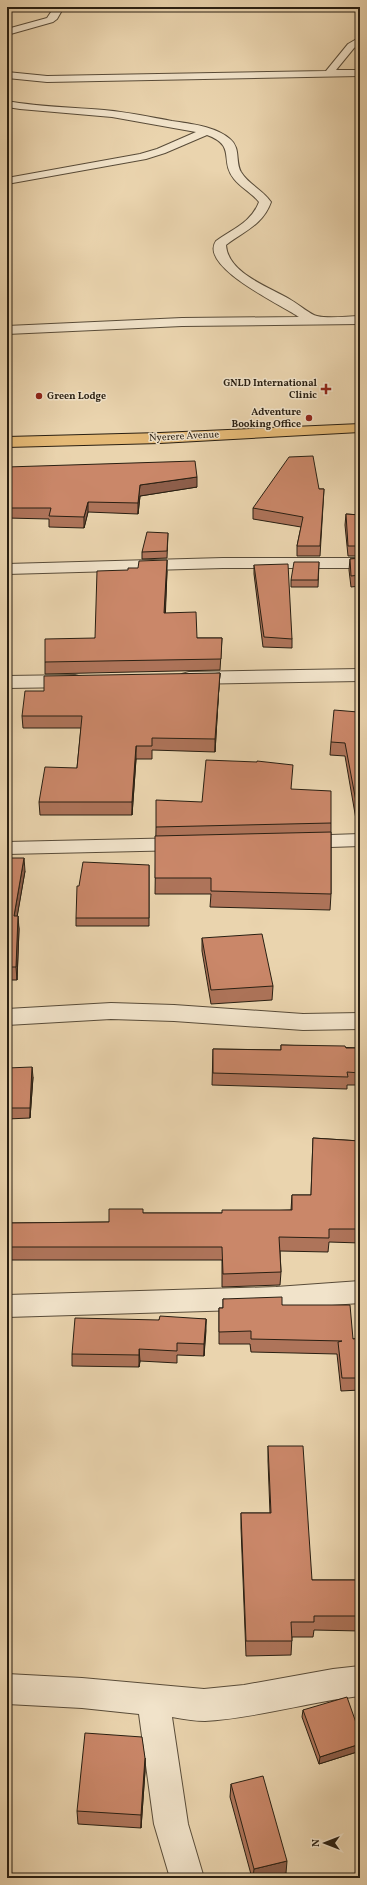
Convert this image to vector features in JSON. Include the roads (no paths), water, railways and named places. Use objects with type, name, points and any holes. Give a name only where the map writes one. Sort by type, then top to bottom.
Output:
[{"type":"main road","name":"Nyerere Avenue","points":[[7,442],[160,438],[360,428]]},
{"type":"street","points":[[7,32],[50,20],[54,17],[56,12],[53,7]]},
{"type":"street","points":[[329,73],[351,46],[360,40]]},
{"type":"street","points":[[7,75],[25,78],[96,82],[360,73]]},
{"type":"street","points":[[16,86],[25,78]]},
{"type":"street","points":[[93,100],[94,105],[105,113]]},
{"type":"street","points":[[7,104],[48,111],[105,113],[206,131],[221,137],[230,145],[235,172],[244,184],[262,197],[265,202],[260,214],[250,225],[220,244],[220,253],[223,260],[228,266],[254,284],[284,301],[312,320]]},
{"type":"street","points":[[7,181],[81,169],[142,156],[171,146],[206,131]]},
{"type":"street","points":[[7,330],[182,322],[360,320]]},
{"type":"street","points":[[7,569],[223,563],[360,563]]},
{"type":"street","points":[[171,679],[360,674]]},
{"type":"street","points":[[7,682],[93,680]]},
{"type":"street","points":[[282,842],[360,840]]},
{"type":"street","points":[[7,848],[203,844]]},
{"type":"street","points":[[7,1017],[110,1011],[174,1013],[303,1022],[360,1021]]},
{"type":"street","points":[[7,1306],[269,1298],[360,1292]]},
{"type":"street","points":[[7,1689],[82,1693],[204,1705],[244,1701],[332,1684],[360,1681]]},
{"type":"street","points":[[153,1700],[171,1824],[187,1878]]},
{"type":"place","name":"GNLD International Clinic","points":[[326,389]]},
{"type":"place","name":"Green Lodge","points":[[39,396]]},
{"type":"place","name":"Adventure Booking Office","points":[[309,418]]}]
